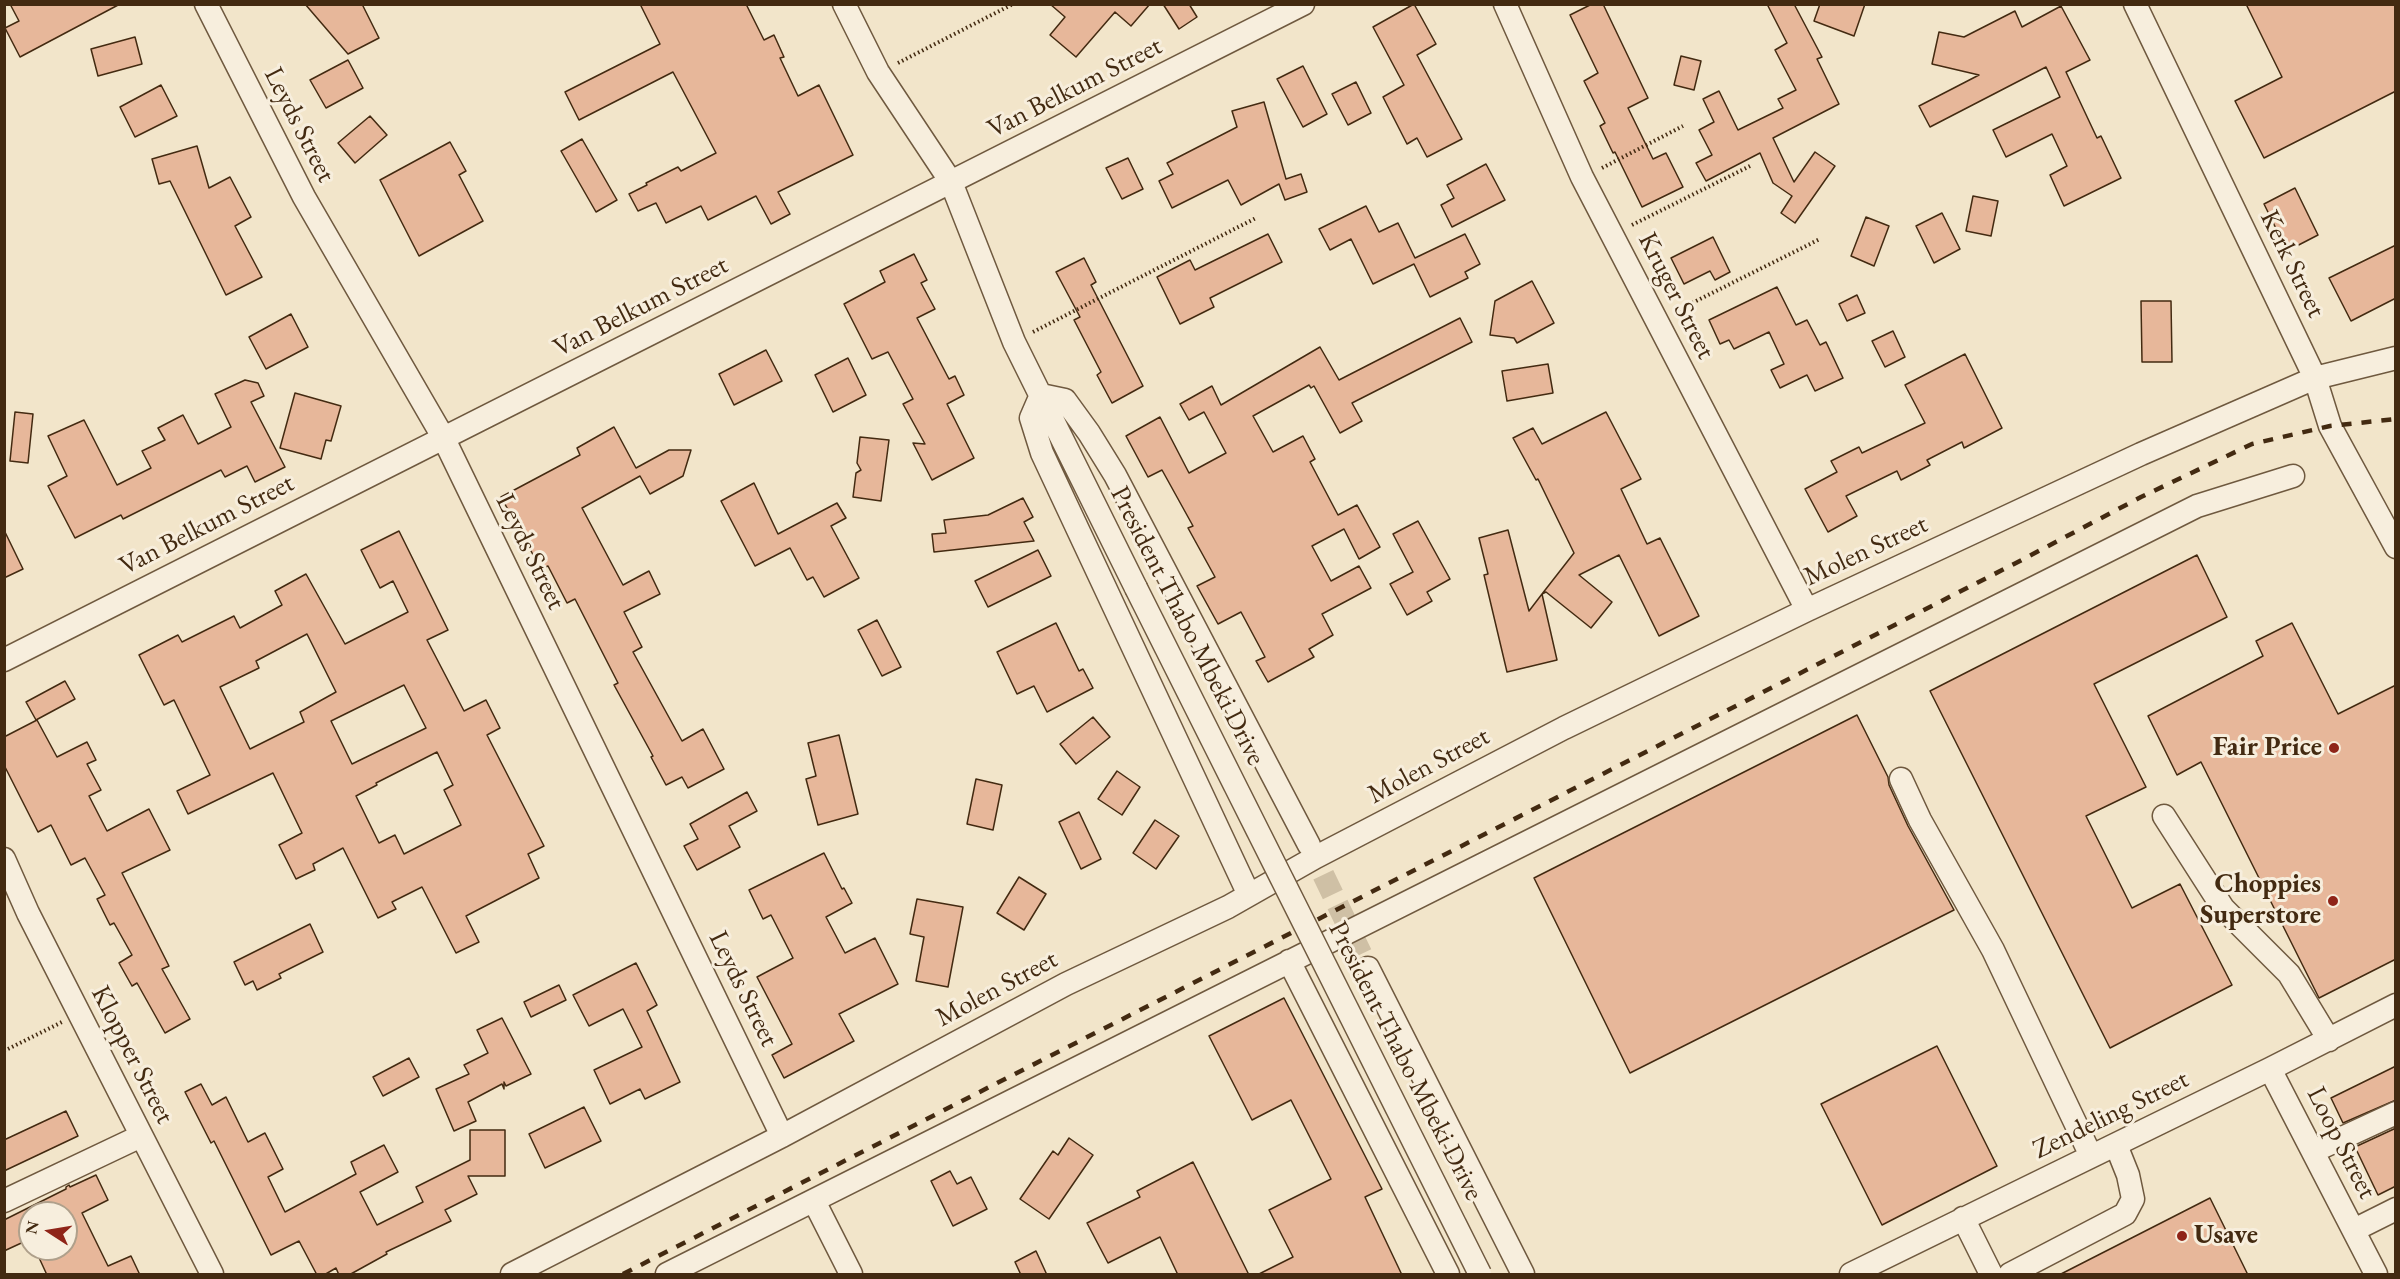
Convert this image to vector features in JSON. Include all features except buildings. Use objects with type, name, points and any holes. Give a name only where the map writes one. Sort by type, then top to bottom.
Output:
[{"type":"street","name":"Leyds Street","points":[[206,4],[304,197],[443,437],[782,1136]]},
{"type":"street","name":"President Thabo Mbeki Drive","points":[[844,4],[878,72],[951,182],[1014,342],[1480,1275]]},
{"type":"street","name":"Van Belkum Street","points":[[4,660],[1303,4]]},
{"type":"street","name":"Kruger Street","points":[[1504,4],[1582,177],[1807,610]]},
{"type":"street","name":"Kerk Street","points":[[2135,4],[2315,378],[2330,426],[2396,547]]},
{"type":"street","name":"Molen Street","points":[[512,1275],[782,1136],[1066,984],[1249,895],[1316,857],[1564,728],[1807,610],[2141,454],[2315,378],[2396,358]]},
{"type":"street","points":[[1249,895],[1042,453],[1031,418],[1041,395],[1065,400],[1089,433],[1115,476],[1309,845]]},
{"type":"street","points":[[666,1275],[2196,506],[2294,476]]},
{"type":"street","points":[[1901,779],[1920,819],[1993,950],[2091,1156]]},
{"type":"street","points":[[2164,816],[2223,908],[2289,974],[2329,1040]]},
{"type":"street","name":"Klopper Street","points":[[4,859],[27,913],[212,1275]]},
{"type":"street","points":[[1289,961],[1448,1275]]},
{"type":"street","points":[[1368,968],[1523,1275]]},
{"type":"street","name":"Zendeling Street","points":[[1851,1275],[2396,1005]]},
{"type":"street","name":"Loop Street","points":[[2270,1069],[2376,1275]]},
{"type":"street","points":[[2314,1151],[2396,1113]]},
{"type":"street","points":[[4,1201],[141,1136]]},
{"type":"street","points":[[2010,1275],[2125,1214],[2133,1199],[2128,1175],[2116,1145]]},
{"type":"street","points":[[814,1201],[851,1275]]},
{"type":"street","points":[[2354,1230],[2396,1209]]},
{"type":"street","points":[[1963,1218],[1991,1275]]},
{"type":"path","points":[[878,72],[1013,4]]},
{"type":"path","points":[[1582,177],[1683,126]]},
{"type":"path","points":[[1612,235],[1750,166]]},
{"type":"path","points":[[1014,342],[1256,218]]},
{"type":"path","points":[[1657,321],[1820,239]]},
{"type":"path","points":[[4,1051],[79,1014]]},
{"type":"tunnel","points":[[1309,845],[1368,968]]},
{"type":"railway","points":[[623,1274],[2141,497],[2252,444],[2330,426],[2396,419]]},
{"type":"place","name":"Fair Price","points":[[2334,748]]},
{"type":"place","name":"Choppies Superstore","points":[[2333,901]]},
{"type":"place","name":"Usave","points":[[2182,1236]]}]
